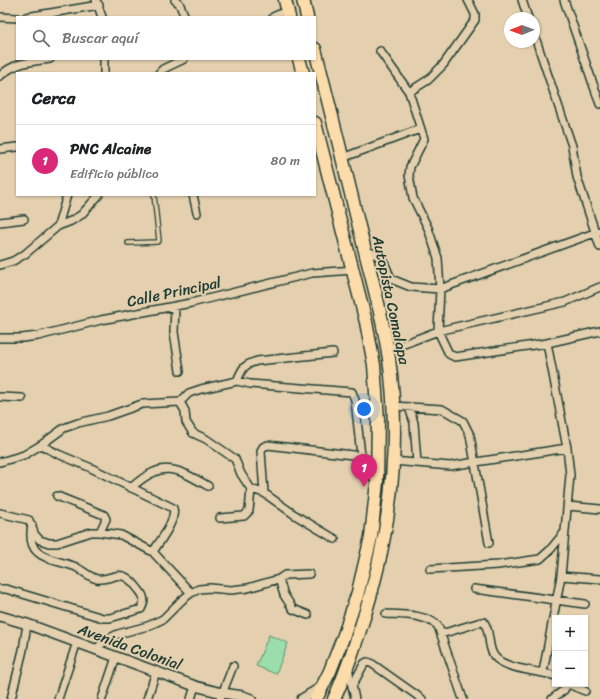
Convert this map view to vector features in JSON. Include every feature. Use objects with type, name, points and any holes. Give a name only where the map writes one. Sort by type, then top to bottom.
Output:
[{"type":"highway","points":[[302,0],[307,16]]},
{"type":"highway","name":"Autopista Comalapa","points":[[316,53],[388,350],[394,429],[390,503],[378,566],[366,614],[348,666],[334,699]]},
{"type":"highway","points":[[299,60],[303,72]]},
{"type":"highway","name":"Autopista Comalapa","points":[[316,132],[319,159],[354,270],[366,322],[374,365],[378,420],[377,482],[371,537],[358,592],[344,636],[316,699]]},
{"type":"street","points":[[409,92],[428,80],[443,65],[475,20],[475,14],[468,0]]},
{"type":"street","points":[[522,0],[526,12]]},
{"type":"street","points":[[564,0],[600,104]]},
{"type":"street","points":[[179,1],[185,16]]},
{"type":"street","points":[[31,16],[98,2],[102,16]]},
{"type":"street","points":[[275,16],[287,9]]},
{"type":"street","points":[[0,17],[16,18]]},
{"type":"street","points":[[539,48],[572,146],[577,177],[597,232],[600,247]]},
{"type":"street","points":[[380,51],[409,92],[424,139],[410,167],[409,175],[413,198],[428,228],[438,258],[440,289],[438,331],[449,354],[456,357],[547,343],[600,331]]},
{"type":"street","points":[[0,76],[7,70],[20,63],[42,60]]},
{"type":"street","points":[[104,60],[104,72]]},
{"type":"street","points":[[160,72],[182,60]]},
{"type":"street","points":[[342,158],[420,130]]},
{"type":"street","points":[[0,149],[16,147]]},
{"type":"street","points":[[58,226],[67,196]]},
{"type":"street","points":[[0,265],[13,261],[25,254],[58,226],[71,221],[80,215],[97,196]]},
{"type":"street","points":[[193,196],[197,213]]},
{"type":"street","points":[[0,222],[24,218]]},
{"type":"street","points":[[365,251],[376,253],[382,258],[391,279],[411,287],[440,289],[597,232]]},
{"type":"street","name":"Calle Principal","points":[[0,338],[38,336],[101,320],[191,303],[312,273],[354,270]]},
{"type":"street","points":[[388,350],[438,331],[565,302],[600,287]]},
{"type":"street","points":[[175,306],[174,332],[180,371]]},
{"type":"street","points":[[543,672],[561,576],[570,475],[567,448],[547,343]]},
{"type":"street","points":[[237,381],[243,367],[248,363],[333,353]]},
{"type":"street","points":[[0,462],[24,455],[41,445],[64,428],[78,423],[108,416],[142,404],[180,402],[189,393],[237,381],[250,384],[352,392],[355,400],[361,456],[377,482]]},
{"type":"street","points":[[0,397],[22,398]]},
{"type":"street","points":[[180,402],[184,411],[186,422],[193,432],[235,458],[241,474],[251,489],[249,511],[244,516],[220,518]]},
{"type":"street","points":[[393,406],[442,409],[463,421],[470,435],[489,543]]},
{"type":"street","points":[[409,407],[414,423],[417,463]]},
{"type":"street","points":[[41,445],[173,508],[174,514],[165,533],[153,552]]},
{"type":"street","points":[[264,493],[261,452],[263,447],[268,445],[361,456]]},
{"type":"street","points":[[393,462],[450,466],[567,448]]},
{"type":"street","points":[[131,488],[153,472],[165,469],[186,473],[208,486]]},
{"type":"street","points":[[251,489],[264,493],[295,515],[335,539]]},
{"type":"street","points":[[57,496],[104,515],[106,518],[100,532]]},
{"type":"street","points":[[568,506],[600,509]]},
{"type":"street","points":[[0,513],[29,520],[40,540],[49,543],[57,543],[91,532],[121,535],[153,552],[191,593]]},
{"type":"street","points":[[0,583],[3,589],[103,618],[110,618],[141,610],[144,603],[143,596],[126,576],[116,575],[99,580],[89,576],[78,568],[52,560],[36,551],[31,544],[30,536],[32,525]]},
{"type":"street","points":[[430,569],[498,565],[540,559],[550,550],[564,533]]},
{"type":"street","points":[[96,649],[106,640],[118,634],[148,626],[163,619],[191,593],[199,589],[210,588],[231,590],[248,588],[279,579],[285,575],[309,574]]},
{"type":"street","points":[[561,576],[600,579]]},
{"type":"street","points":[[279,579],[284,595],[293,609],[308,615]]},
{"type":"street","points":[[474,589],[585,604]]},
{"type":"street","points":[[386,614],[418,617],[433,621],[438,626],[463,699]]},
{"type":"street","name":"Avenida Colonial","points":[[0,616],[77,642],[221,696],[243,696],[250,699]]},
{"type":"street","points":[[441,634],[484,622],[492,652],[499,662],[514,667],[552,675]]},
{"type":"street","points":[[11,699],[23,650],[27,624]]},
{"type":"street","points":[[58,699],[77,642]]},
{"type":"street","points":[[102,699],[116,657]]},
{"type":"street","points":[[352,686],[364,664],[367,662],[371,663],[422,699]]},
{"type":"street","points":[[221,696],[233,666]]},
{"type":"street","points":[[348,666],[355,699]]},
{"type":"street","points":[[147,699],[156,672]]},
{"type":"street","points":[[191,699],[195,686]]},
{"type":"street","points":[[302,699],[323,686]]},
{"type":"street","points":[[552,699],[564,690],[566,687]]},
{"type":"street","points":[[575,687],[585,691]]},
{"type":"lane","points":[[128,243],[159,241],[154,196]]},
{"type":"green space","points":[[269,635],[288,643],[276,674],[256,666]]},
{"type":"place","name":"PNC Alcaine","points":[[364,487]]}]
